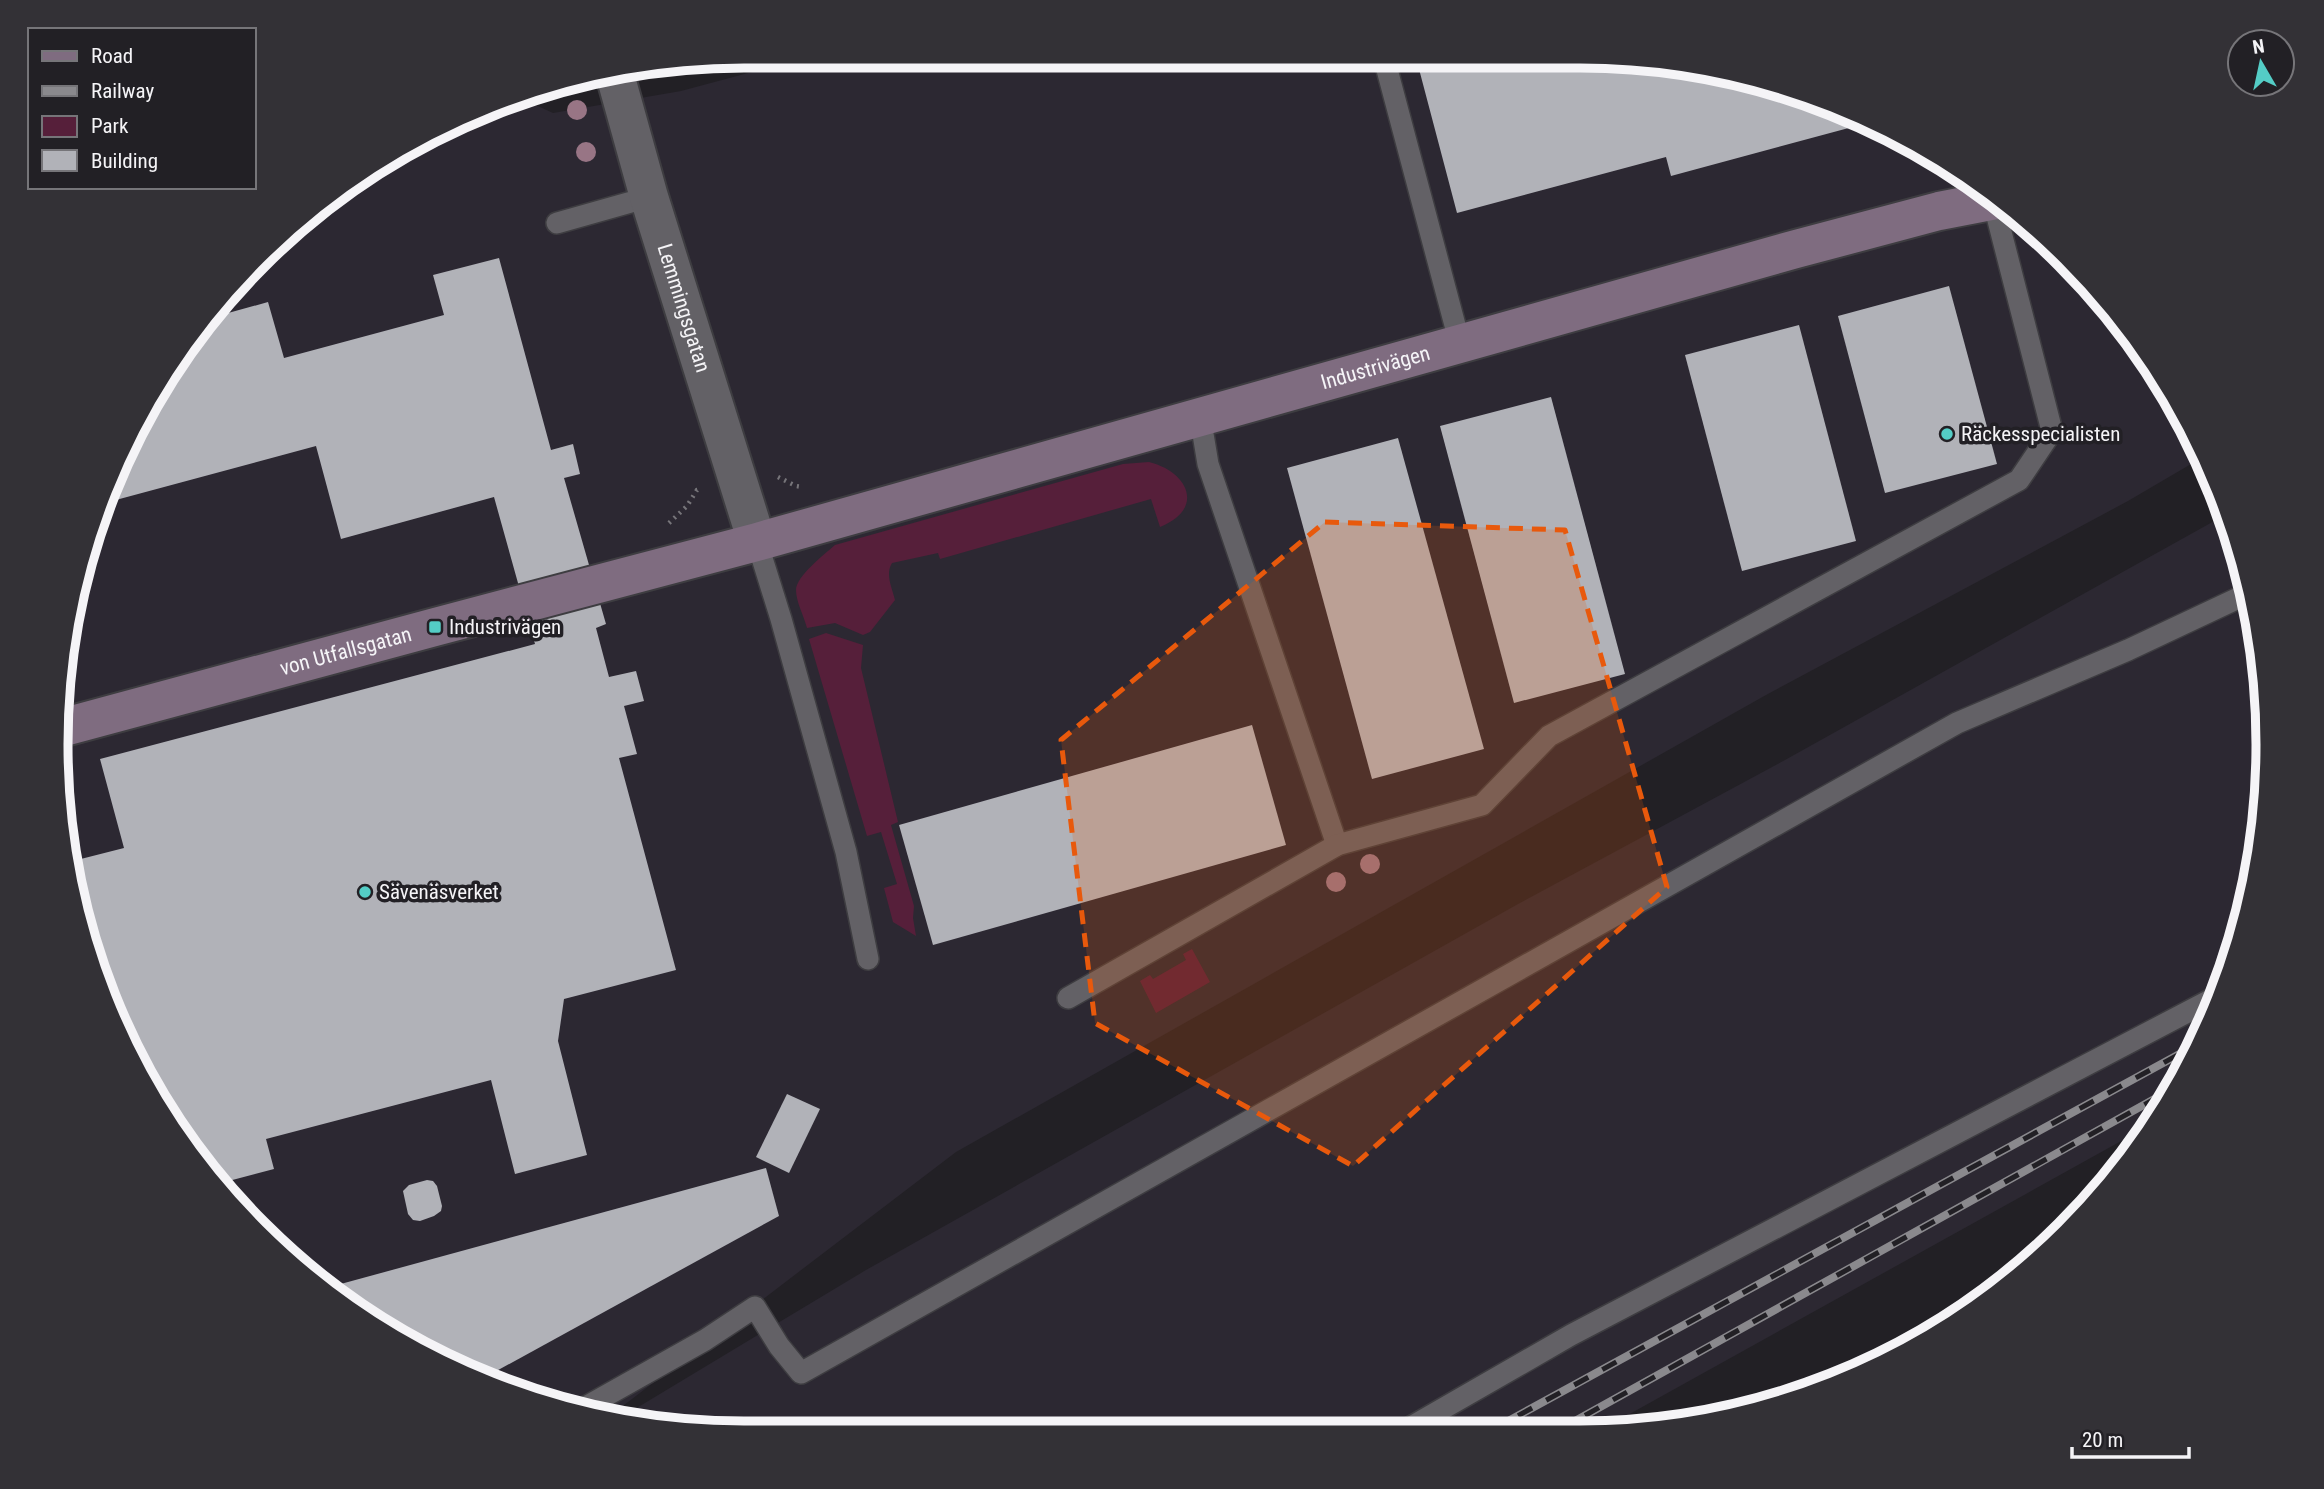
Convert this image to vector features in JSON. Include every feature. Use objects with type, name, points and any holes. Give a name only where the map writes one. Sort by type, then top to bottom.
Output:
[{"type":"street","name":"Lemmingsgatan","points":[[617,80],[649,197],[757,542]]},
{"type":"street","name":"Industrivägen","points":[[757,542],[1796,248],[1982,201]]},
{"type":"street","name":"von Utfallsgatan","points":[[69,726],[757,542]]},
{"type":"lane","points":[[1387,68],[1460,344]]},
{"type":"lane","points":[[557,223],[649,197]]},
{"type":"lane","points":[[1068,998],[1337,845],[1482,805],[1549,736],[2019,480],[2052,431],[1996,212]]},
{"type":"lane","points":[[1200,416],[1209,464],[1337,845]]},
{"type":"lane","points":[[757,542],[846,852],[868,959]]},
{"type":"lane","points":[[592,1403],[705,1340],[755,1307],[779,1346],[801,1373],[1956,723],[2128,650],[2239,597]]},
{"type":"lane","points":[[1421,1421],[1571,1335],[2204,1003]]},
{"type":"highlighted area","points":[[1325,522],[1565,530],[1667,887],[1353,1166],[1095,1023],[1061,740]]},
{"type":"shaded area","points":[[767,68],[1580,68],[1668,74],[1755,91],[1797,104],[1879,138],[1955,182],[2025,236],[2058,266],[2116,333],[2165,406],[2194,462],[2128,501],[1766,695],[956,1152],[619,1409],[569,1398],[527,1385],[445,1351],[369,1307],[333,1281],[266,1223],[208,1156],[182,1120],[138,1044],[104,962],[91,920],[74,833],[68,744],[70,700],[74,656],[91,569],[104,527],[138,445],[182,369],[208,333],[266,266],[333,208],[369,182],[445,138],[486,120],[531,103],[553,113],[681,91]]},
{"type":"shaded area","points":[[2217,519],[2233,569],[2250,656],[2256,744],[2250,833],[2233,920],[2204,1003],[2165,1083],[2131,1136],[1620,1419],[744,1421],[632,1411],[866,1270],[1518,904],[1785,760]]},
{"type":"green space","points":[[1149,462],[1174,474],[1186,491],[1187,501],[1183,511],[1160,527],[1151,499],[940,559],[938,553],[892,563],[889,576],[895,600],[870,632],[863,635],[835,623],[807,628],[797,599],[797,584],[835,545],[1123,464]]},
{"type":"green space","points":[[826,633],[863,645],[861,668],[898,822],[891,825],[914,906],[916,936],[893,922],[884,888],[897,884],[881,832],[867,836],[809,639]]},
{"type":"green space","points":[[1192,949],[1210,982],[1156,1013],[1140,981],[1150,975],[1153,979],[1186,960],[1183,954]]},
{"type":"building","points":[[1580,68],[1668,74],[1755,91],[1797,104],[1853,127],[1671,176],[1666,157],[1457,213],[1419,69]]},
{"type":"building","name":"Sävenäsverket","points":[[499,258],[551,450],[573,444],[580,474],[564,478],[606,624],[596,628],[609,677],[636,671],[644,701],[624,706],[637,754],[619,758],[676,970],[564,999],[558,1041],[587,1155],[515,1174],[491,1080],[266,1139],[274,1169],[229,1181],[182,1120],[138,1044],[104,962],[91,920],[78,860],[124,848],[100,759],[535,644],[494,497],[341,539],[316,446],[114,500],[138,445],[159,406],[182,369],[223,314],[268,302],[284,358],[444,315],[433,275]]},
{"type":"building","points":[[1949,286],[1997,464],[1885,493],[1838,316]]},
{"type":"building","points":[[1799,325],[1856,541],[1742,571],[1685,355]]},
{"type":"building","points":[[1551,397],[1625,674],[1514,703],[1440,426]]},
{"type":"building","points":[[1398,438],[1484,749],[1372,779],[1287,468]]},
{"type":"building","points":[[1252,725],[1286,845],[933,945],[899,825]]},
{"type":"building","points":[[787,1094],[820,1109],[789,1173],[756,1157]]},
{"type":"building","points":[[766,1168],[779,1216],[494,1372],[445,1351],[406,1330],[338,1285]]},
{"type":"building","points":[[433,1181],[437,1186],[441,1211],[420,1221],[413,1220],[408,1214],[403,1191],[409,1185]]},
{"type":"railway","points":[[1508,1421],[2181,1053]]},
{"type":"railway","points":[[1575,1421],[2155,1098]]},
{"type":"place","name":"Räckesspecialisten","points":[[1947,434]]},
{"type":"place","name":"Industrivägen","points":[[435,627]]},
{"type":"place","name":"Sävenäsverket","points":[[365,892]]}]
